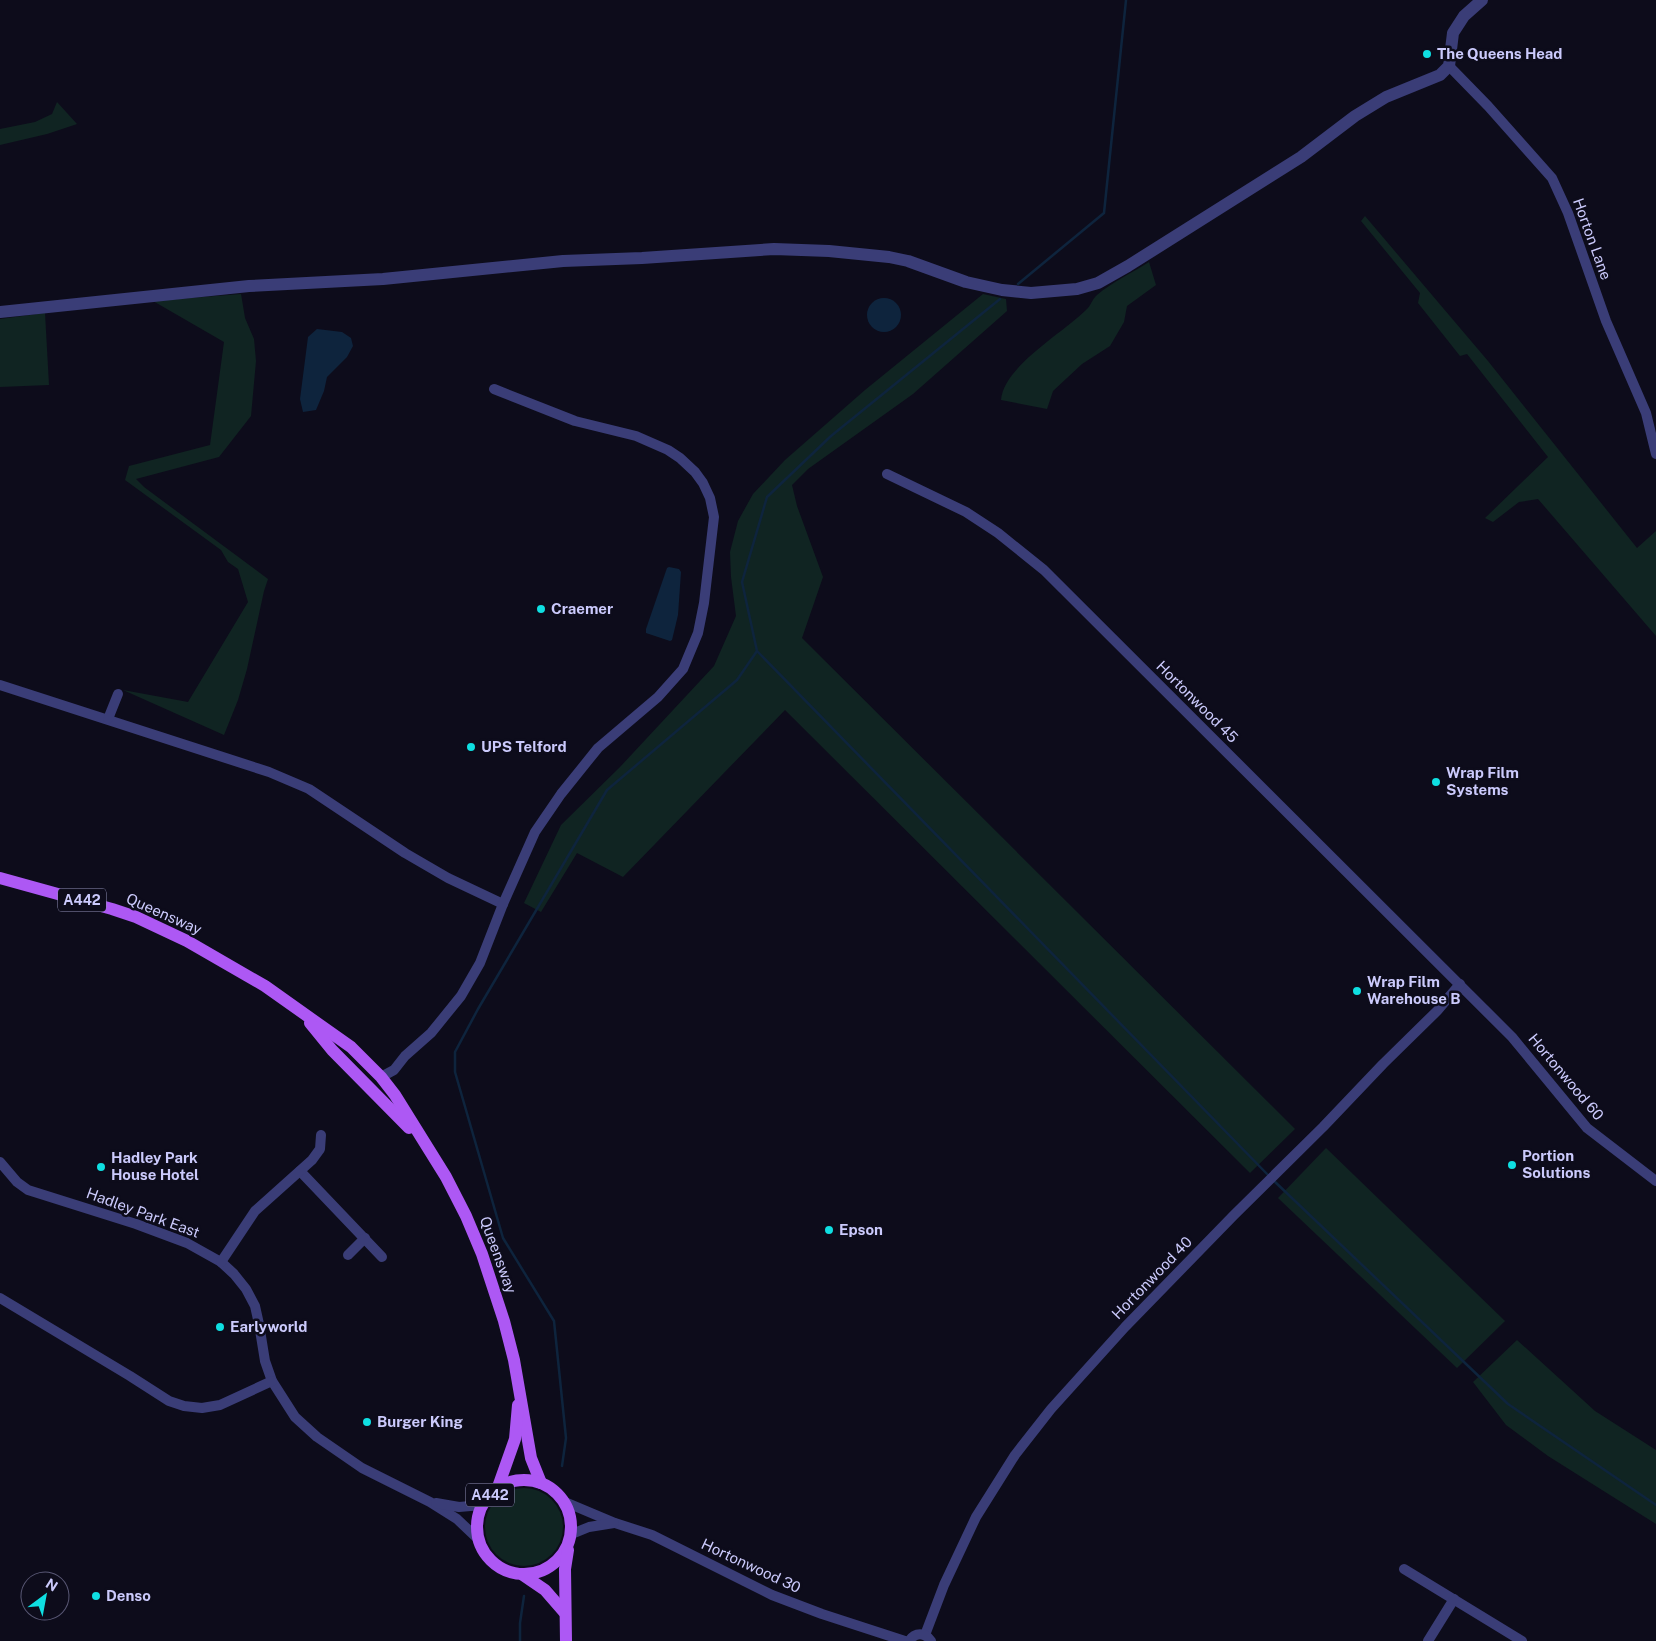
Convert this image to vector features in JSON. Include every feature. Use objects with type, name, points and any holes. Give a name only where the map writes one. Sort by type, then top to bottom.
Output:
[{"type":"main road","name":"Queensway","points":[[0,878],[112,909],[163,929],[212,954],[265,986],[352,1047],[381,1077],[446,1177],[466,1216],[482,1254],[504,1321],[514,1360],[532,1458],[541,1482]]},
{"type":"main road","name":"Queensway","points":[[300,1011],[332,1050],[422,1140]]},
{"type":"main road","points":[[369,1088],[381,1077]]},
{"type":"main road","name":"Queensway","points":[[498,1487],[515,1439],[519,1390]]},
{"type":"main road","name":"A442","points":[[541,1482],[527,1480],[512,1481],[498,1487],[489,1495],[478,1516],[479,1540],[492,1562],[510,1572],[523,1575],[545,1590],[565,1613]]},
{"type":"main road","points":[[541,1482],[554,1490],[564,1502],[570,1512],[572,1523],[566,1569],[566,1641]]},
{"type":"main road","points":[[523,1575],[542,1571],[559,1560],[571,1538]]},
{"type":"street","points":[[0,312],[249,286],[383,279],[563,261],[650,258],[774,249],[829,251],[888,257],[908,261],[966,282],[1002,290],[1031,293],[1077,289],[1098,283],[1114,275],[1301,157],[1355,116],[1386,97],[1440,75],[1448,66],[1453,33],[1464,16],[1482,0]]},
{"type":"street","name":"Horton Lane","points":[[1448,66],[1488,106],[1552,178],[1568,213],[1606,321],[1646,413],[1656,454]]},
{"type":"street","points":[[381,1077],[389,1064],[405,1056],[431,1033],[461,996],[480,963],[502,904],[535,832],[561,794],[598,748],[658,697],[683,670],[698,634],[712,544],[714,517],[710,498],[703,483],[680,458],[668,450],[636,436],[575,420],[494,389]]},
{"type":"street","name":"Hortonwood 45","points":[[887,474],[966,512],[998,533],[1044,570],[1460,984]]},
{"type":"street","points":[[0,684],[270,772],[309,789],[405,853],[448,878],[502,904]]},
{"type":"street","points":[[108,719],[118,694]]},
{"type":"street","name":"Hortonwood 40","points":[[928,1638],[944,1585],[976,1517],[1015,1455],[1051,1409],[1096,1358],[1437,1011],[1460,984]]},
{"type":"street","name":"Hortonwood 60","points":[[1460,984],[1512,1037],[1587,1128],[1656,1180]]},
{"type":"street","points":[[221,1262],[255,1211],[312,1160],[320,1149],[321,1135]]},
{"type":"street","name":"Hadley Park East","points":[[0,1162],[17,1182],[28,1190],[136,1224],[187,1243],[221,1262],[246,1289],[255,1306],[265,1361],[272,1381],[292,1412],[317,1437],[362,1468],[430,1502],[458,1519],[479,1540]]},
{"type":"street","points":[[300,1171],[382,1256]]},
{"type":"street","points":[[348,1255],[365,1238]]},
{"type":"street","points":[[0,1298],[169,1401],[184,1406],[202,1408],[220,1404],[272,1381]]},
{"type":"street","name":"Hadley Park East","points":[[430,1502],[459,1507],[482,1506]]},
{"type":"street","name":"Hortonwood 30","points":[[564,1502],[615,1523],[652,1535],[772,1595],[822,1614],[905,1641]]},
{"type":"street","name":"Hortonwood 30","points":[[571,1538],[589,1527],[615,1523]]},
{"type":"street","points":[[1404,1569],[1522,1641]]},
{"type":"street","points":[[1428,1641],[1454,1599]]},
{"type":"street","points":[[909,1641],[917,1634],[928,1638]]},
{"type":"green space","points":[[57,102],[77,124],[47,134],[0,145],[0,129],[35,122],[52,114]]},
{"type":"green space","points":[[1365,216],[1488,361],[1637,548],[1656,531],[1656,636],[1538,499],[1519,502],[1493,522],[1485,518],[1548,457],[1467,354],[1460,356],[1418,303],[1420,293],[1361,221]]},
{"type":"green space","points":[[1149,262],[1156,285],[1127,306],[1124,322],[1110,346],[1082,364],[1053,391],[1047,409],[1001,400],[1005,387],[1012,375],[1023,363],[1086,310],[1095,297],[1103,290]]},
{"type":"green space","points":[[241,294],[245,318],[254,339],[256,361],[251,416],[219,457],[136,479],[144,487],[268,579],[247,669],[238,700],[224,735],[123,690],[188,702],[248,602],[238,569],[228,562],[221,550],[125,480],[129,466],[210,445],[224,342],[153,301]]},
{"type":"green space","points":[[983,294],[1006,299],[1007,311],[913,394],[808,469],[792,485],[797,506],[823,577],[802,638],[1295,1129],[1250,1173],[785,710],[623,877],[577,853],[541,912],[524,903],[561,825],[620,767],[714,666],[736,616],[730,552],[738,521],[753,494],[785,460],[865,390]]},
{"type":"green space","points":[[45,313],[49,385],[0,387],[0,319]]},
{"type":"green space","points":[[1326,1148],[1505,1321],[1457,1368],[1278,1198]]},
{"type":"green space","points":[[1517,1340],[1595,1411],[1656,1450],[1656,1524],[1548,1456],[1506,1425],[1473,1382]]},
{"type":"green space","points":[[524,1488],[539,1491],[552,1499],[560,1512],[563,1527],[560,1542],[552,1555],[539,1563],[524,1566],[509,1563],[496,1555],[488,1542],[485,1527],[488,1512],[496,1499],[509,1491]]},
{"type":"water","points":[[884,298],[896,303],[901,315],[896,327],[884,332],[872,327],[867,315],[872,303]]},
{"type":"water","points":[[317,329],[342,332],[351,338],[353,346],[347,357],[327,377],[324,391],[316,410],[303,412],[300,399],[308,337]]},
{"type":"water","points":[[667,568],[679,569],[681,572],[678,615],[672,640],[670,641],[646,633]]},
{"type":"waterway","points":[[1018,284],[1104,213],[1126,0]]},
{"type":"waterway","points":[[1000,299],[831,436],[767,497],[742,582],[757,651],[1269,1176]]},
{"type":"waterway","points":[[562,1466],[566,1438],[554,1321],[503,1238],[455,1072],[455,1052],[478,1009],[607,790],[737,680],[757,651]]},
{"type":"waterway","points":[[1273,1180],[1508,1404],[1656,1505]]},
{"type":"waterway","points":[[520,1641],[520,1623],[524,1596]]},
{"type":"place","name":"The Queens Head","points":[[1427,54]]},
{"type":"place","name":"Craemer","points":[[541,609]]},
{"type":"place","name":"UPS Telford","points":[[471,747]]},
{"type":"place","name":"Wrap Film Systems","points":[[1436,782]]},
{"type":"place","name":"Wrap Film Warehouse B","points":[[1357,991]]},
{"type":"place","name":"Portion Solutions","points":[[1512,1165]]},
{"type":"place","name":"Hadley Park House Hotel","points":[[101,1167]]},
{"type":"place","name":"Epson","points":[[829,1230]]},
{"type":"place","name":"Earlyworld","points":[[220,1327]]},
{"type":"place","name":"Burger King","points":[[367,1422]]},
{"type":"place","name":"Denso","points":[[96,1596]]}]
